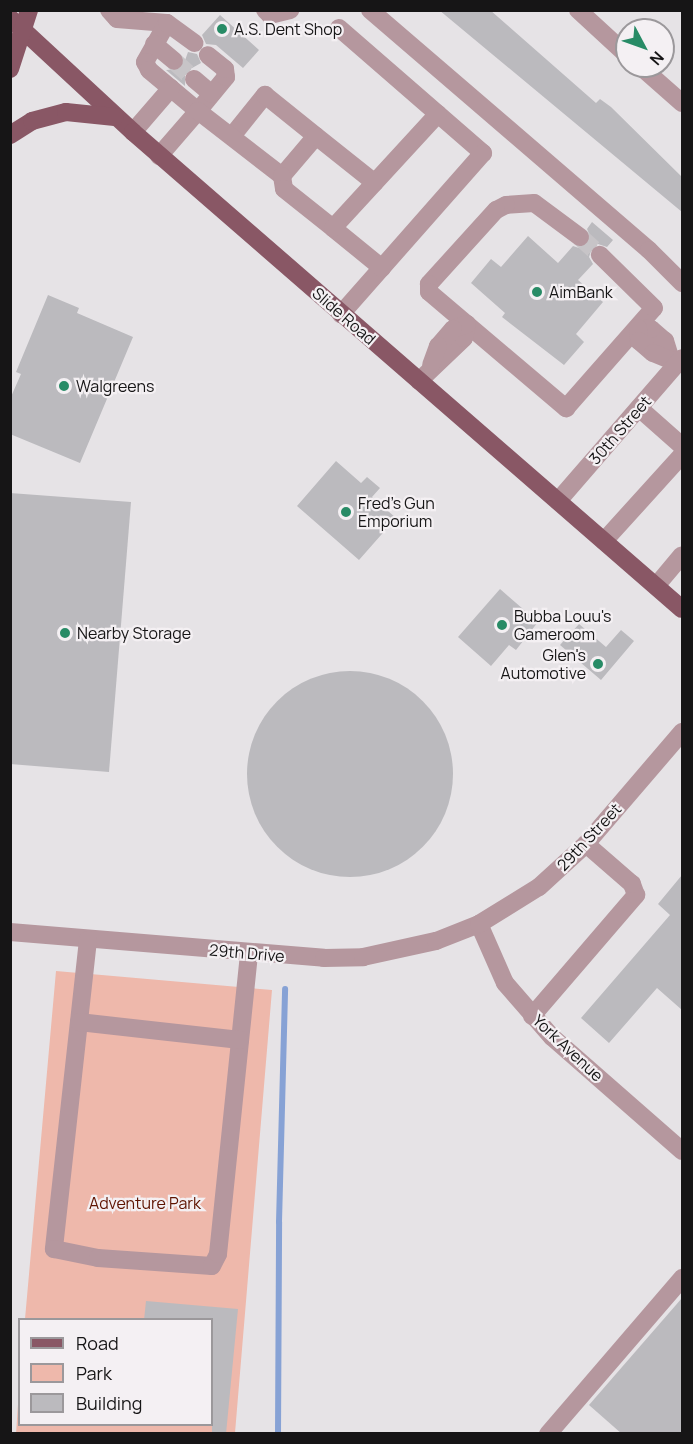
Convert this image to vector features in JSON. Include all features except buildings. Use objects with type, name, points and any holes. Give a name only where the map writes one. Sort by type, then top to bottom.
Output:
[{"type":"main road","points":[[10,69],[17,24],[29,10]]},
{"type":"main road","name":"Slide Road","points":[[17,24],[159,156],[682,609]]},
{"type":"main road","points":[[10,135],[32,121],[66,112],[115,117]]},
{"type":"street","points":[[109,10],[117,19],[167,23],[225,69],[226,77],[159,156]]},
{"type":"street","points":[[265,10],[270,15],[290,10]]},
{"type":"street","points":[[370,10],[649,250],[682,283]]},
{"type":"street","points":[[589,14],[615,42]]},
{"type":"street","points":[[167,23],[145,62],[198,111],[282,176],[284,189],[382,268]]},
{"type":"street","points":[[339,28],[483,153],[341,314]]},
{"type":"street","points":[[154,44],[174,61]]},
{"type":"street","points":[[654,78],[682,103]]},
{"type":"street","points":[[194,79],[212,94]]},
{"type":"street","points":[[133,132],[171,88]]},
{"type":"street","points":[[232,136],[265,95],[375,183]]},
{"type":"street","points":[[333,228],[438,114]]},
{"type":"street","points":[[282,176],[316,136]]},
{"type":"street","points":[[580,237],[534,203],[516,201],[496,210],[429,284],[429,292],[566,408],[652,312],[653,303],[600,255]]},
{"type":"street","points":[[418,381],[431,365],[449,355],[464,338],[467,324]]},
{"type":"street","points":[[638,328],[651,329],[665,341],[677,360]]},
{"type":"street","name":"30th Street","points":[[558,501],[639,408],[677,360]]},
{"type":"street","points":[[639,408],[682,446]]},
{"type":"street","points":[[604,541],[682,455]]},
{"type":"street","points":[[656,586],[682,555]]},
{"type":"street","name":"29th Street","points":[[479,924],[539,887],[586,844],[682,732]]},
{"type":"street","points":[[532,1016],[636,895],[632,884],[586,844]]},
{"type":"street","name":"29th Drive","points":[[10,932],[249,953],[363,957],[436,941],[479,924]]},
{"type":"street","name":"York Avenue","points":[[479,924],[505,982],[532,1016],[552,1037],[682,1151]]},
{"type":"street","points":[[88,940],[54,1249],[72,1256],[212,1266],[219,1254],[249,953]]},
{"type":"street","points":[[79,1022],[240,1040]]},
{"type":"street","points":[[548,1434],[682,1278]]},
{"type":"green space","name":"Adventure Park","points":[[56,971],[272,990],[235,1433],[16,1434],[18,1404],[18,1426],[213,1426],[213,1318],[25,1318]]},
{"type":"waterway","points":[[278,1434],[279,1222],[285,989]]},
{"type":"tunnel","points":[[174,61],[194,79]]},
{"type":"tunnel","points":[[580,237],[600,255]]},
{"type":"place","name":"A.S. Dent Shop","points":[[222,29]]},
{"type":"place","name":"AimBank","points":[[537,292]]},
{"type":"place","name":"Walgreens","points":[[64,386]]},
{"type":"place","name":"Fred's Gun Emporium","points":[[346,512]]},
{"type":"place","name":"Bubba Louu's Gameroom","points":[[502,625]]},
{"type":"place","name":"Nearby Storage","points":[[65,633]]},
{"type":"place","name":"Glen's Automotive","points":[[598,664]]}]
